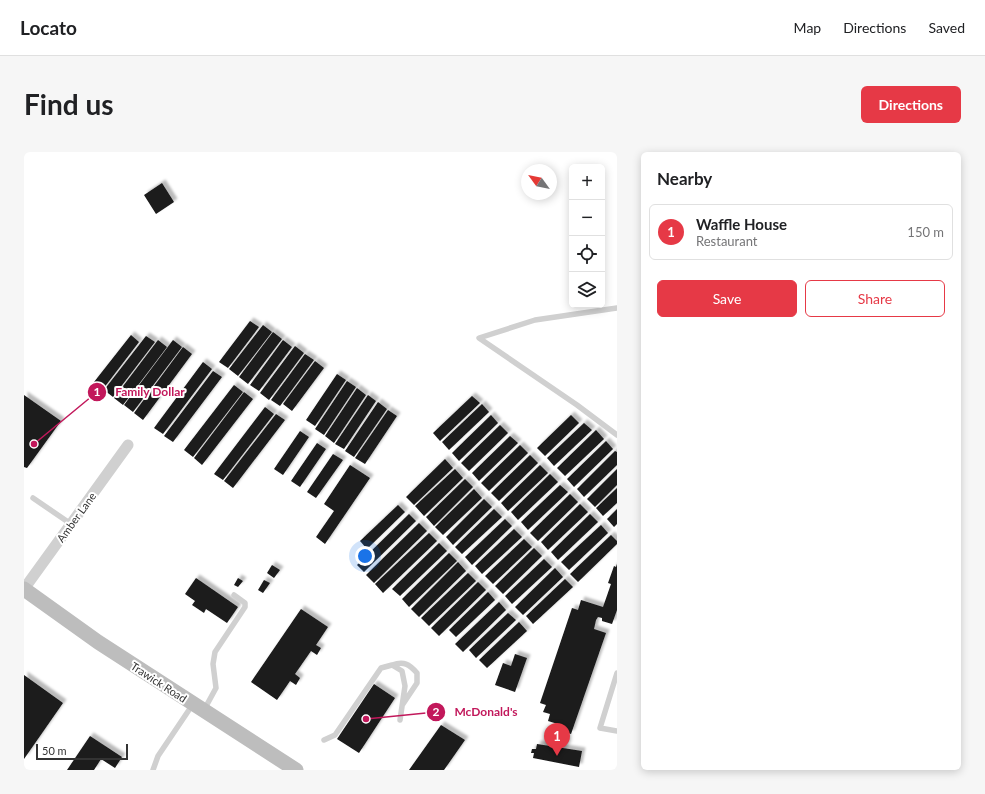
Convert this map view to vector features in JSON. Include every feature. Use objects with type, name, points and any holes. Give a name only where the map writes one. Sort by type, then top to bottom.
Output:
[{"type":"street","name":"Amber Lane","points":[[24,589],[128,445]]},
{"type":"street","name":"Trawick Road","points":[[24,589],[98,642],[296,770]]},
{"type":"lane","points":[[617,308],[535,320],[479,338],[577,405],[617,435]]},
{"type":"lane","points":[[33,498],[70,524]]},
{"type":"lane","points":[[153,770],[158,756],[198,707],[216,688],[213,664],[216,652],[245,607],[245,603],[234,595]]},
{"type":"lane","points":[[324,740],[335,735],[381,668],[399,662],[410,665],[418,673],[417,683],[402,706]]},
{"type":"lane","points":[[392,665],[402,671],[404,686],[400,720]]},
{"type":"lane","points":[[617,673],[600,728],[617,731]]},
{"type":"building","points":[[162,183],[174,202],[156,214],[144,195]]},
{"type":"building","points":[[250,321],[259,327],[228,368],[219,362]]},
{"type":"building","points":[[263,325],[272,332],[238,376],[229,369]]},
{"type":"building","points":[[273,332],[282,339],[248,384],[239,377]]},
{"type":"building","points":[[131,335],[139,342],[103,389],[94,382]]},
{"type":"building","points":[[146,336],[155,342],[113,397],[104,390]]},
{"type":"building","points":[[158,340],[167,347],[123,405],[114,398]]},
{"type":"building","points":[[173,340],[182,347],[133,412],[124,405]]},
{"type":"building","points":[[283,340],[292,347],[259,391],[250,385]]},
{"type":"building","points":[[295,346],[304,353],[269,400],[260,393]]},
{"type":"building","points":[[183,347],[192,354],[143,420],[134,413]]},
{"type":"building","points":[[305,354],[314,360],[280,406],[271,400]]},
{"type":"building","points":[[315,361],[324,368],[292,411],[283,404]]},
{"type":"building","points":[[203,362],[212,369],[163,434],[154,428]]},
{"type":"building","points":[[213,371],[222,377],[173,442],[164,436]]},
{"type":"building","points":[[337,374],[346,380],[315,426],[306,420]]},
{"type":"building","points":[[347,381],[356,387],[324,435],[315,429]]},
{"type":"building","points":[[234,385],[243,392],[193,457],[184,450]]},
{"type":"building","points":[[357,388],[366,395],[334,443],[325,436]]},
{"type":"building","points":[[244,392],[253,399],[202,465],[194,458]]},
{"type":"building","points":[[24,395],[61,421],[27,468],[24,467]]},
{"type":"building","points":[[368,395],[376,401],[344,449],[335,444]]},
{"type":"building","points":[[472,396],[480,403],[440,441],[433,433]]},
{"type":"building","points":[[378,402],[387,409],[354,457],[345,451]]},
{"type":"building","points":[[482,404],[489,412],[449,450],[442,442]]},
{"type":"building","points":[[265,407],[274,414],[223,480],[214,474]]},
{"type":"building","points":[[388,410],[397,416],[365,464],[355,458]]},
{"type":"building","points":[[276,414],[285,420],[233,488],[224,481]]},
{"type":"building","points":[[491,415],[498,423],[459,461],[452,453]]},
{"type":"building","points":[[571,415],[579,423],[545,456],[537,448]]},
{"type":"building","points":[[584,423],[592,430],[554,466],[547,458]]},
{"type":"building","points":[[500,425],[508,433],[469,471],[461,463]]},
{"type":"building","points":[[596,430],[604,439],[565,476],[557,468]]},
{"type":"building","points":[[300,431],[309,437],[283,475],[274,469]]},
{"type":"building","points":[[510,436],[518,443],[479,481],[472,473]]},
{"type":"building","points":[[606,441],[613,449],[574,487],[567,479]]},
{"type":"building","points":[[317,443],[326,449],[300,487],[291,481]]},
{"type":"building","points":[[520,445],[528,453],[489,491],[481,483]]},
{"type":"building","points":[[615,451],[617,452],[617,465],[584,497],[577,489]]},
{"type":"building","points":[[333,454],[343,460],[316,498],[307,492]]},
{"type":"building","points":[[530,455],[538,463],[499,501],[491,493]]},
{"type":"building","points":[[445,459],[453,468],[414,505],[406,497]]},
{"type":"building","points":[[350,465],[370,478],[325,544],[316,537],[334,511],[324,504]]},
{"type":"building","points":[[540,465],[548,473],[508,511],[501,503]]},
{"type":"building","points":[[455,469],[463,478],[424,516],[415,506]]},
{"type":"building","points":[[617,469],[617,485],[595,507],[587,499]]},
{"type":"building","points":[[550,474],[558,482],[518,520],[511,512]]},
{"type":"building","points":[[465,479],[473,487],[434,526],[426,517]]},
{"type":"building","points":[[560,485],[568,492],[528,530],[521,522]]},
{"type":"building","points":[[617,488],[617,503],[603,516],[596,508]]},
{"type":"building","points":[[474,489],[482,498],[443,535],[435,527]]},
{"type":"building","points":[[570,494],[578,502],[538,541],[530,533]]},
{"type":"building","points":[[484,499],[492,507],[453,545],[446,537]]},
{"type":"building","points":[[580,504],[588,512],[548,550],[541,542]]},
{"type":"building","points":[[398,505],[405,512],[367,549],[360,541]]},
{"type":"building","points":[[494,509],[502,517],[462,554],[455,547]]},
{"type":"building","points":[[617,509],[617,524],[614,527],[607,519]]},
{"type":"building","points":[[409,514],[416,521],[364,572],[357,565]]},
{"type":"building","points":[[590,514],[598,522],[558,560],[551,552]]},
{"type":"building","points":[[505,519],[512,526],[472,565],[465,557]]},
{"type":"building","points":[[419,523],[427,531],[374,583],[366,575]]},
{"type":"building","points":[[601,525],[608,533],[569,570],[561,562]]},
{"type":"building","points":[[514,529],[522,537],[482,574],[475,566]]},
{"type":"building","points":[[429,533],[437,541],[383,593],[375,584]]},
{"type":"building","points":[[611,535],[617,541],[617,544],[578,582],[570,574]]},
{"type":"building","points":[[524,539],[532,547],[493,584],[485,576]]},
{"type":"building","points":[[439,543],[447,551],[400,596],[392,589]]},
{"type":"building","points":[[534,548],[542,556],[503,594],[495,586]]},
{"type":"building","points":[[449,553],[457,561],[409,607],[402,599]]},
{"type":"building","points":[[544,559],[552,567],[512,604],[505,596]]},
{"type":"building","points":[[458,562],[466,571],[419,617],[411,609]]},
{"type":"building","points":[[617,564],[617,610],[612,624],[602,621],[602,618],[598,617],[596,620],[594,629],[606,633],[571,734],[559,730],[561,725],[548,721],[550,714],[543,712],[546,705],[540,703],[572,608],[578,610],[581,600],[603,607],[611,584],[608,583],[614,566],[616,567]]},
{"type":"building","points":[[272,565],[280,570],[274,578],[267,573]]},
{"type":"building","points":[[555,568],[563,577],[523,615],[515,607]]},
{"type":"building","points":[[468,573],[476,581],[429,626],[421,618]]},
{"type":"building","points":[[196,578],[238,607],[227,623],[206,609],[204,613],[192,605],[195,601],[185,594]]},
{"type":"building","points":[[238,578],[243,581],[238,587],[234,585]]},
{"type":"building","points":[[565,579],[573,587],[533,624],[526,616]]},
{"type":"building","points":[[264,580],[270,583],[263,593],[258,590]]},
{"type":"building","points":[[478,582],[486,590],[439,636],[431,628]]},
{"type":"building","points":[[488,592],[495,600],[456,637],[449,630]]},
{"type":"building","points":[[499,602],[506,610],[463,652],[455,644]]},
{"type":"building","points":[[301,609],[328,627],[316,645],[321,648],[317,655],[311,651],[295,674],[300,678],[296,685],[290,681],[277,700],[251,682]]},
{"type":"building","points":[[508,613],[516,620],[476,658],[469,650]]},
{"type":"building","points":[[519,622],[527,631],[487,668],[479,660]]},
{"type":"building","points":[[515,654],[527,658],[515,692],[495,685],[503,663],[511,666]]},
{"type":"building","points":[[24,675],[63,703],[24,759]]},
{"type":"building","points":[[374,684],[395,698],[359,753],[337,739]]},
{"type":"building","points":[[441,725],[465,740],[444,770],[409,770]]},
{"type":"building","points":[[90,736],[122,757],[115,768],[101,759],[94,770],[67,770]]},
{"type":"building","points":[[537,744],[582,751],[579,767],[533,758],[534,753],[531,753],[532,749],[536,749]]},
{"type":"place","name":"Family Dollar","points":[[34,444]]},
{"type":"place","name":"McDonald's","points":[[366,719]]},
{"type":"place","name":"Waffle House","points":[[557,756]]}]
